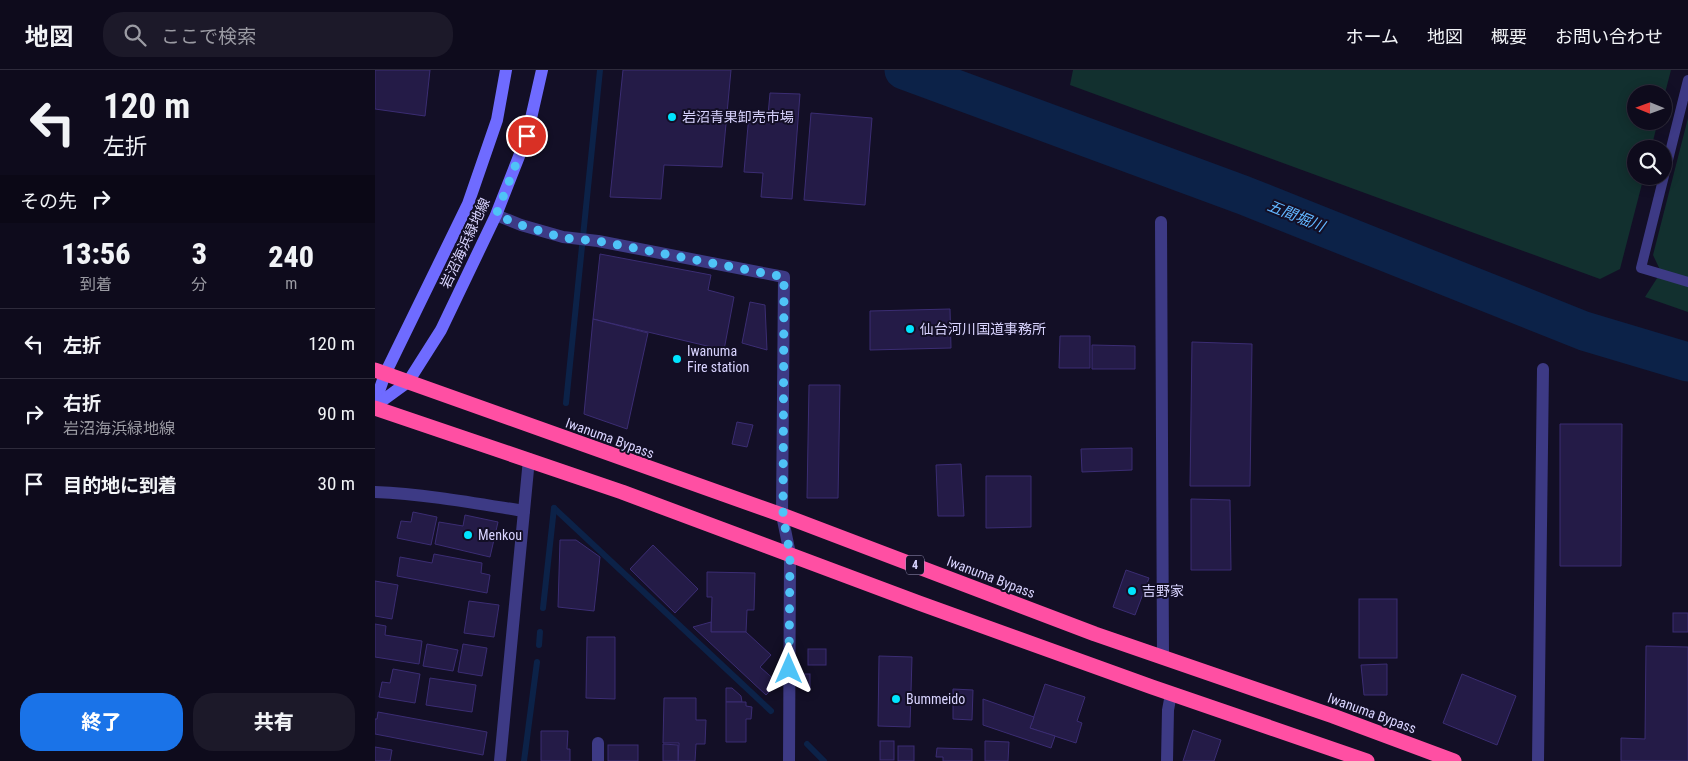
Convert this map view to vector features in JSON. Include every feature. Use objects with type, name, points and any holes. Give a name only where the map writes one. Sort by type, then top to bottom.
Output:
[{"type":"highway","name":"Iwanuma Bypass","points":[[380,372],[783,516],[1095,634],[1333,716],[1455,761]]},
{"type":"highway","points":[[375,406],[622,492],[1171,694],[1367,761]]},
{"type":"main road","name":"岩沼海浜緑地線","points":[[375,406],[380,372],[468,204],[497,120],[506,70]]},
{"type":"main road","name":"岩沼海浜緑地線","points":[[375,406],[408,382],[441,330],[496,215],[527,136],[542,70]]},
{"type":"street","points":[[496,215],[563,238],[598,241],[784,277],[783,516],[790,554],[789,761]]},
{"type":"street","points":[[1161,222],[1163,658]]},
{"type":"street","points":[[1538,761],[1543,369]]},
{"type":"street","points":[[500,761],[529,459]]},
{"type":"street","points":[[375,492],[444,498],[524,511]]},
{"type":"street","points":[[1167,761],[1168,710],[1171,694]]},
{"type":"street","points":[[598,743],[598,761]]},
{"type":"lane","points":[[1688,80],[1641,268],[1688,282]]},
{"type":"green space","points":[[1073,70],[1671,70],[1667,85],[1627,85],[1627,130],[1656,130],[1653,140],[1627,140],[1627,185],[1642,185],[1620,269],[1600,279],[1070,85]]},
{"type":"green space","points":[[1688,118],[1688,312],[1645,297],[1661,272],[1653,255]]},
{"type":"building","points":[[375,70],[430,70],[425,116],[375,109]]},
{"type":"building","name":"岩沼青果卸売市場","points":[[623,70],[731,70],[722,167],[664,165],[661,199],[610,197]]},
{"type":"building","points":[[770,93],[800,94],[792,199],[761,197],[763,173],[744,172],[749,114],[768,115]]},
{"type":"building","points":[[811,113],[872,118],[865,205],[804,200]]},
{"type":"building","points":[[600,254],[711,275],[708,290],[734,297],[724,350],[593,319]]},
{"type":"building","points":[[750,302],[765,305],[767,350],[742,343]]},
{"type":"building","name":"仙台河川国道事務所","points":[[950,309],[951,348],[870,350],[870,311]]},
{"type":"building","points":[[593,319],[648,333],[627,429],[584,414]]},
{"type":"building","points":[[1060,336],[1090,336],[1090,368],[1059,368]]},
{"type":"building","points":[[1192,342],[1252,344],[1250,486],[1190,486]]},
{"type":"building","points":[[1092,345],[1135,346],[1135,369],[1092,369]]},
{"type":"building","points":[[809,385],[840,385],[838,498],[807,498]]},
{"type":"building","points":[[737,422],[753,425],[747,447],[732,444]]},
{"type":"building","points":[[1560,424],[1622,424],[1621,566],[1560,566]]},
{"type":"building","points":[[1132,448],[1132,470],[1082,472],[1081,449]]},
{"type":"building","points":[[961,464],[964,516],[938,516],[936,465]]},
{"type":"building","points":[[986,476],[1031,476],[1031,527],[986,528]]},
{"type":"building","points":[[1191,499],[1230,500],[1231,570],[1191,570]]},
{"type":"building","points":[[413,512],[437,517],[431,545],[397,538],[401,521],[411,522]]},
{"type":"building","points":[[465,515],[498,522],[490,557],[435,544],[439,522],[463,526]]},
{"type":"building","points":[[560,540],[576,540],[600,557],[594,611],[558,607]]},
{"type":"building","points":[[653,545],[698,589],[675,613],[630,569]]},
{"type":"building","points":[[434,554],[482,563],[481,573],[490,575],[487,593],[397,576],[400,557],[432,563]]},
{"type":"building","points":[[1126,570],[1149,578],[1135,615],[1113,607]]},
{"type":"building","points":[[707,572],[755,573],[754,610],[747,610],[746,632],[711,632],[712,597],[707,597]]},
{"type":"building","points":[[375,581],[398,585],[392,619],[375,616]]},
{"type":"building","points":[[1359,599],[1397,599],[1397,658],[1359,658]]},
{"type":"building","points":[[469,601],[499,605],[494,637],[464,633]]},
{"type":"building","points":[[1673,613],[1688,613],[1688,632],[1673,632]]},
{"type":"building","points":[[711,622],[711,632],[746,632],[771,655],[760,667],[778,683],[766,695],[693,627]]},
{"type":"building","points":[[375,624],[386,626],[385,635],[422,641],[419,664],[375,657]]},
{"type":"building","points":[[587,637],[615,637],[615,699],[586,698]]},
{"type":"building","points":[[427,644],[458,650],[453,671],[423,666]]},
{"type":"building","points":[[463,644],[487,648],[482,676],[458,672]]},
{"type":"building","points":[[1646,646],[1688,647],[1688,761],[1621,761],[1621,738],[1645,739]]},
{"type":"building","points":[[808,649],[826,649],[826,665],[808,665]]},
{"type":"building","points":[[879,656],[912,657],[910,727],[878,726]]},
{"type":"building","points":[[1387,664],[1387,695],[1364,695],[1361,665]]},
{"type":"building","points":[[393,669],[420,674],[415,703],[379,697],[382,682],[390,683]]},
{"type":"building","points":[[802,674],[810,674],[810,689],[802,689]]},
{"type":"building","points":[[1462,674],[1516,696],[1497,745],[1443,723]]},
{"type":"building","points":[[430,678],[476,685],[472,712],[426,705]]},
{"type":"building","points":[[1045,684],[1085,697],[1077,721],[1082,723],[1076,743],[1030,728]]},
{"type":"building","points":[[726,688],[732,688],[741,696],[742,702],[726,702]]},
{"type":"building","points":[[953,689],[973,690],[972,720],[953,719]]},
{"type":"building","points":[[664,698],[696,698],[696,720],[706,720],[705,744],[696,744],[695,761],[678,761],[679,743],[663,743]]},
{"type":"building","points":[[983,699],[1034,717],[1030,728],[1055,736],[1051,748],[983,725]]},
{"type":"building","points":[[726,702],[746,702],[746,706],[752,707],[751,719],[746,719],[746,742],[726,742]]},
{"type":"building","points":[[378,712],[487,732],[483,755],[375,734],[375,719],[377,719]]},
{"type":"building","points":[[1193,730],[1221,740],[1214,761],[1183,761]]},
{"type":"building","points":[[541,731],[568,731],[567,749],[570,749],[570,761],[541,761]]},
{"type":"building","points":[[880,741],[894,741],[894,760],[880,760]]},
{"type":"building","points":[[985,741],[1009,742],[1008,761],[985,761]]},
{"type":"building","points":[[663,744],[678,745],[678,761],[663,761]]},
{"type":"building","points":[[608,745],[638,745],[638,761],[608,761]]},
{"type":"building","points":[[898,746],[914,746],[914,761],[898,761]]},
{"type":"building","points":[[375,747],[392,750],[390,761],[375,761]]},
{"type":"building","points":[[937,748],[972,749],[972,761],[943,761],[943,757],[936,757]]},
{"type":"waterway","points":[[566,403],[600,70]]},
{"type":"waterway","name":"五間堀川","points":[[904,70],[1243,195],[1584,331],[1688,362]]},
{"type":"waterway","points":[[554,508],[771,711]]},
{"type":"waterway","points":[[543,608],[554,508]]},
{"type":"waterway","points":[[539,645],[540,632]]},
{"type":"waterway","points":[[524,761],[537,662]]},
{"type":"waterway","points":[[807,744],[824,761]]},
{"type":"place","name":"岩沼青果卸売市場","points":[[672,117]]},
{"type":"place","name":"仙台河川国道事務所","points":[[910,329]]},
{"type":"place","name":"Iwanuma Fire station","points":[[677,359]]},
{"type":"place","name":"Menkou","points":[[468,535]]},
{"type":"place","name":"吉野家","points":[[1132,591]]},
{"type":"place","name":"Bummeido","points":[[896,699]]},
{"type":"route","points":[[527,136],[496,215],[563,238],[598,241],[784,277],[783,516],[790,554],[789,669]]}]
